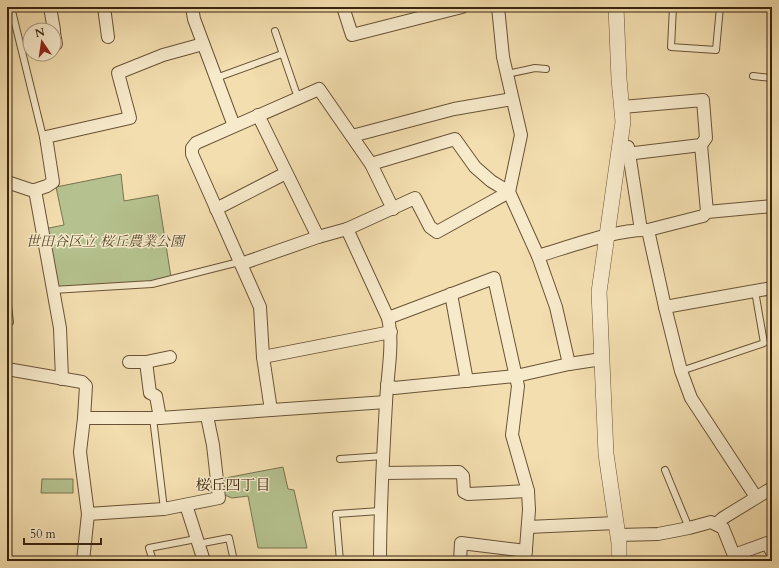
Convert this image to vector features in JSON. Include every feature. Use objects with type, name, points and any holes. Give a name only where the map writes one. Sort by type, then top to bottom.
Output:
[{"type":"street","points":[[50,7],[53,22]]},
{"type":"street","points":[[104,7],[108,37]]},
{"type":"street","points":[[192,7],[194,19],[234,126]]},
{"type":"street","points":[[343,7],[352,35],[462,7]]},
{"type":"street","points":[[240,263],[347,229],[415,198],[430,227],[438,232],[509,192],[521,135],[503,56],[498,7]]},
{"type":"street","points":[[616,7],[624,154],[681,371],[691,398],[756,497]]},
{"type":"street","points":[[7,182],[35,190],[47,186],[53,182],[46,137],[130,118],[118,74],[163,55],[203,44]]},
{"type":"street","points":[[270,410],[263,357],[260,307],[192,154],[192,148],[196,143],[319,89],[371,164],[393,209]]},
{"type":"street","points":[[352,136],[454,109],[512,99]]},
{"type":"street","points":[[622,107],[702,100],[706,138],[701,145],[707,212]]},
{"type":"street","points":[[258,115],[318,237]]},
{"type":"street","points":[[371,164],[455,139],[476,167],[491,181],[509,192],[538,256],[556,306],[569,364]]},
{"type":"street","points":[[624,154],[701,145]]},
{"type":"street","points":[[619,561],[619,543],[606,454],[599,292],[606,236],[624,154]]},
{"type":"street","points":[[216,209],[286,173]]},
{"type":"street","points":[[35,190],[60,328],[62,379]]},
{"type":"street","points":[[538,256],[606,236],[645,230],[703,216],[707,212],[772,206]]},
{"type":"street","points":[[347,229],[388,318],[391,332],[380,511],[380,561]]},
{"type":"street","points":[[388,318],[494,278],[518,386],[512,435],[528,491],[529,510],[525,556],[461,543],[460,561]]},
{"type":"street","points":[[665,307],[772,288]]},
{"type":"street","points":[[451,294],[467,381]]},
{"type":"street","points":[[263,357],[391,332]]},
{"type":"street","points":[[129,362],[146,362],[170,357]]},
{"type":"street","points":[[387,385],[394,388],[516,376],[569,364],[602,359]]},
{"type":"street","points":[[146,362],[150,393],[156,396],[157,418]]},
{"type":"street","points":[[7,369],[82,382],[86,386],[80,452],[88,514],[82,561]]},
{"type":"street","points":[[84,418],[206,416],[386,402]]},
{"type":"street","points":[[88,514],[164,509],[219,498],[213,445],[206,416]]},
{"type":"street","points":[[383,473],[459,472],[463,476],[464,492],[468,494],[528,491]]},
{"type":"street","points":[[716,524],[723,518],[772,488]]},
{"type":"street","points":[[186,505],[204,561]]},
{"type":"street","points":[[528,528],[617,529],[658,534],[711,522],[723,528],[733,553],[737,554],[766,543],[772,552]]},
{"type":"lane","points":[[10,7],[43,137],[46,137]]},
{"type":"lane","points":[[673,7],[671,47],[716,50],[720,7]]},
{"type":"lane","points":[[275,31],[298,98]]},
{"type":"lane","points":[[216,78],[282,54]]},
{"type":"lane","points":[[507,74],[535,68],[546,69]]},
{"type":"lane","points":[[752,76],[772,78]]},
{"type":"lane","points":[[53,290],[152,284],[240,263]]},
{"type":"lane","points":[[681,371],[764,343],[755,291]]},
{"type":"lane","points":[[7,298],[10,322],[7,322]]},
{"type":"lane","points":[[157,418],[164,509]]},
{"type":"lane","points":[[340,459],[384,456]]},
{"type":"lane","points":[[665,470],[689,528]]},
{"type":"lane","points":[[340,561],[336,514],[380,511]]},
{"type":"lane","points":[[153,561],[149,548],[229,538],[234,561]]},
{"type":"green space","name":"世田谷区立 桜丘農業公園","points":[[121,174],[124,201],[158,195],[171,277],[153,283],[55,288],[44,229],[64,225],[56,187]]},
{"type":"green space","points":[[283,467],[288,489],[294,490],[307,548],[258,548],[248,496],[232,498],[222,494],[220,479]]},
{"type":"green space","points":[[42,479],[73,479],[73,493],[41,493]]},
{"type":"district","name":"桜丘四丁目","points":[[233,485]]}]
